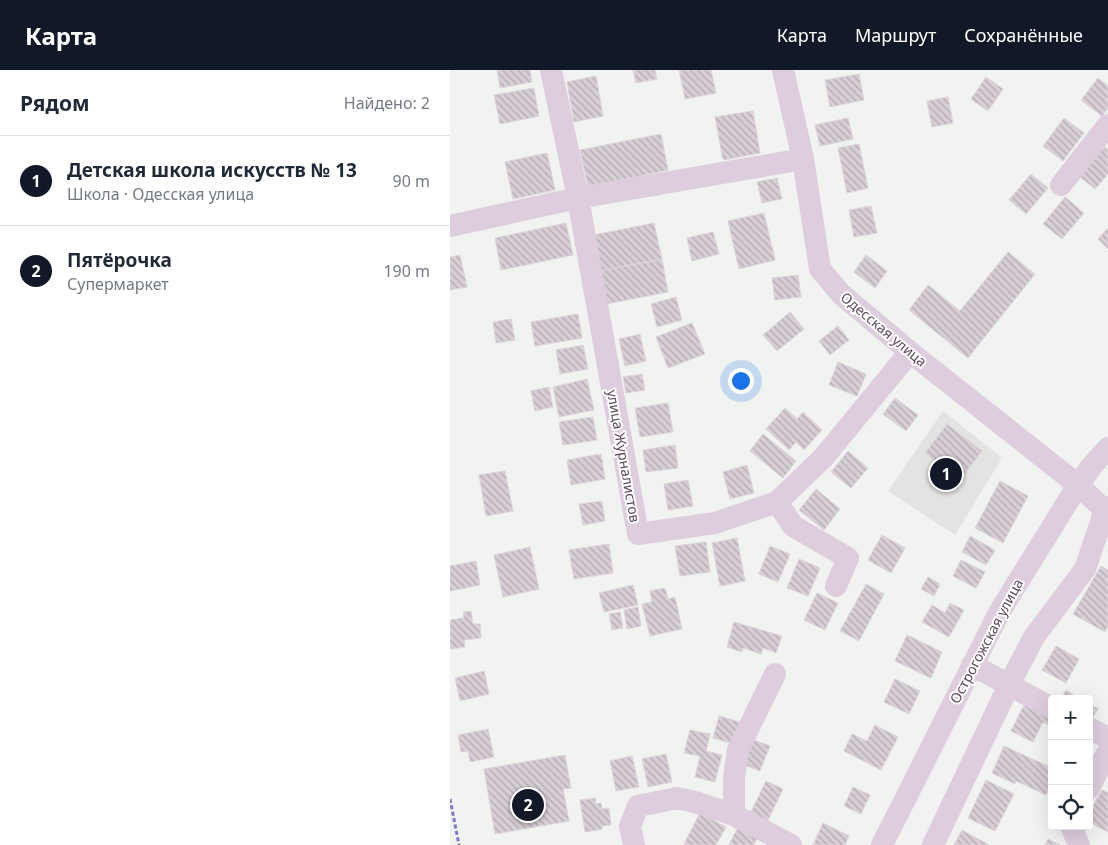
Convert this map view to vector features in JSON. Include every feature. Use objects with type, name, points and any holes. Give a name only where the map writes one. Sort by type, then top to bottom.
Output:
[{"type":"street","name":"улица Журналистов","points":[[551,70],[578,198],[638,534],[715,523],[777,502],[823,458],[910,352]]},
{"type":"street","name":"Одесская улица","points":[[783,70],[803,159],[820,269],[841,294],[910,352],[1107,510]]},
{"type":"street","points":[[1061,185],[1108,125]]},
{"type":"street","points":[[450,226],[578,198],[803,159]]},
{"type":"street","name":"Острогожская улица","points":[[882,845],[1000,611],[1078,485],[1108,448]]},
{"type":"street","points":[[777,502],[793,526],[848,558],[836,586]]},
{"type":"street","points":[[933,845],[1009,685],[1034,637],[1085,569],[1107,510]]},
{"type":"street","points":[[972,665],[1048,706]]},
{"type":"street","points":[[734,815],[734,777],[738,750],[775,674]]},
{"type":"street","points":[[1093,730],[1108,738]]},
{"type":"street","points":[[1091,785],[1108,752]]},
{"type":"street","points":[[634,845],[630,826],[638,806],[677,798],[734,815],[791,845]]},
{"type":"street","points":[[1073,830],[1079,845]]},
{"type":"path","points":[[450,799],[459,845]]},
{"type":"shaded area","points":[[943,411],[1002,458],[955,535],[888,491]]},
{"type":"building","points":[[497,70],[530,70],[532,82],[500,88]]},
{"type":"building","points":[[633,70],[655,70],[657,79],[636,83]]},
{"type":"building","points":[[679,70],[711,70],[716,93],[685,99]]},
{"type":"building","points":[[859,74],[864,100],[830,107],[825,80]]},
{"type":"building","points":[[596,76],[603,116],[574,122],[567,82]]},
{"type":"building","points":[[986,77],[1003,89],[988,111],[971,99]]},
{"type":"building","points":[[1098,78],[1108,86],[1108,108],[1102,116],[1081,100]]},
{"type":"building","points":[[534,88],[539,116],[500,124],[494,95]]},
{"type":"building","points":[[948,97],[953,123],[932,127],[927,101]]},
{"type":"building","points":[[753,111],[760,153],[723,160],[715,117]]},
{"type":"building","points":[[848,118],[853,139],[820,146],[815,125]]},
{"type":"building","points":[[1064,118],[1084,133],[1063,161],[1043,146]]},
{"type":"building","points":[[661,134],[668,170],[588,187],[580,150]]},
{"type":"building","points":[[859,144],[868,188],[847,193],[838,148]]},
{"type":"building","points":[[1103,146],[1108,150],[1108,174],[1095,189],[1079,176]]},
{"type":"building","points":[[547,153],[555,190],[513,199],[505,162]]},
{"type":"building","points":[[1031,174],[1048,188],[1026,214],[1009,200]]},
{"type":"building","points":[[777,178],[782,199],[762,203],[757,182]]},
{"type":"building","points":[[1065,197],[1084,213],[1062,239],[1043,224]]},
{"type":"building","points":[[871,206],[877,233],[854,237],[849,210]]},
{"type":"building","points":[[764,213],[775,260],[739,269],[728,221]]},
{"type":"building","points":[[566,223],[573,255],[501,270],[495,238]]},
{"type":"building","points":[[654,223],[662,259],[600,271],[594,235]]},
{"type":"building","points":[[1108,228],[1108,249],[1098,239]]},
{"type":"building","points":[[713,232],[719,254],[692,261],[687,238]]},
{"type":"building","points":[[1008,252],[1035,274],[968,358],[909,310],[928,285],[960,311]]},
{"type":"building","points":[[460,255],[467,287],[450,290],[450,257]]},
{"type":"building","points":[[866,255],[887,271],[875,288],[854,272]]},
{"type":"building","points":[[662,259],[668,292],[606,304],[600,271]]},
{"type":"building","points":[[798,275],[801,297],[775,300],[772,278]]},
{"type":"building","points":[[676,297],[682,320],[657,327],[651,304]]},
{"type":"building","points":[[790,312],[804,329],[777,351],[763,335]]},
{"type":"building","points":[[578,314],[582,338],[535,346],[531,322]]},
{"type":"building","points":[[511,319],[515,340],[496,343],[493,322]]},
{"type":"building","points":[[692,323],[705,354],[668,368],[656,337]]},
{"type":"building","points":[[838,326],[849,340],[830,355],[819,341]]},
{"type":"building","points":[[640,334],[646,361],[625,366],[619,339]]},
{"type":"building","points":[[583,345],[588,369],[560,374],[556,350]]},
{"type":"building","points":[[838,362],[866,374],[857,396],[829,385]]},
{"type":"building","points":[[642,374],[645,390],[626,393],[623,377]]},
{"type":"building","points":[[587,379],[594,410],[559,417],[553,387]]},
{"type":"building","points":[[549,387],[553,407],[535,411],[531,391]]},
{"type":"building","points":[[895,398],[918,415],[906,431],[883,414]]},
{"type":"building","points":[[668,403],[673,432],[640,437],[635,408]]},
{"type":"building","points":[[785,408],[797,419],[803,412],[822,430],[804,450],[796,442],[789,450],[766,429]]},
{"type":"building","points":[[593,417],[597,440],[563,445],[559,422]]},
{"type":"building","points":[[947,424],[982,451],[959,481],[925,453]]},
{"type":"building","points":[[763,434],[796,461],[783,478],[750,451]]},
{"type":"building","points":[[675,445],[678,468],[646,472],[643,450]]},
{"type":"building","points":[[848,451],[868,468],[851,488],[831,472]]},
{"type":"building","points":[[601,454],[605,479],[571,485],[567,460]]},
{"type":"building","points":[[747,465],[754,493],[730,499],[723,472]]},
{"type":"building","points":[[505,471],[513,511],[486,516],[479,475]]},
{"type":"building","points":[[688,480],[693,506],[668,510],[664,484]]},
{"type":"building","points":[[1000,481],[1028,496],[1003,543],[975,528]]},
{"type":"building","points":[[816,489],[840,509],[824,530],[799,510]]},
{"type":"building","points":[[602,501],[605,521],[583,525],[579,504]]},
{"type":"building","points":[[882,535],[905,548],[891,573],[868,560]]},
{"type":"building","points":[[970,536],[995,550],[986,565],[962,552]]},
{"type":"building","points":[[737,538],[745,581],[720,586],[712,543]]},
{"type":"building","points":[[706,542],[710,572],[680,576],[675,546]]},
{"type":"building","points":[[609,544],[613,573],[574,579],[569,550]]},
{"type":"building","points":[[770,546],[790,554],[778,582],[759,574]]},
{"type":"building","points":[[530,547],[539,589],[503,597],[494,555]]},
{"type":"building","points":[[799,559],[820,568],[808,596],[787,588]]},
{"type":"building","points":[[961,560],[985,572],[976,588],[953,576]]},
{"type":"building","points":[[476,561],[480,585],[450,591],[450,566]]},
{"type":"building","points":[[1101,566],[1108,570],[1108,626],[1105,632],[1073,614]]},
{"type":"building","points":[[928,577],[940,584],[934,596],[921,589]]},
{"type":"building","points":[[866,584],[884,594],[859,641],[840,631]]},
{"type":"building","points":[[633,585],[638,605],[604,612],[599,593]]},
{"type":"building","points":[[665,588],[668,599],[675,597],[682,629],[650,636],[642,604],[652,602],[650,591]]},
{"type":"building","points":[[817,593],[838,603],[825,630],[804,620]]},
{"type":"building","points":[[950,603],[964,610],[949,637],[922,622],[932,605],[945,613]]},
{"type":"building","points":[[638,607],[641,626],[627,629],[624,610]]},
{"type":"building","points":[[471,611],[473,624],[480,624],[481,638],[464,640],[465,647],[450,649],[450,620],[464,618],[463,612]]},
{"type":"building","points":[[620,612],[623,628],[612,630],[609,614]]},
{"type":"building","points":[[734,622],[782,636],[776,653],[763,648],[761,654],[743,648],[742,652],[727,647]]},
{"type":"building","points":[[907,635],[942,652],[931,678],[895,661]]},
{"type":"building","points":[[1056,646],[1079,659],[1066,683],[1042,670]]},
{"type":"building","points":[[484,671],[489,694],[460,701],[455,678]]},
{"type":"building","points":[[895,679],[920,691],[909,714],[884,702]]},
{"type":"building","points":[[1066,690],[1074,695],[1063,695]]},
{"type":"building","points":[[1026,701],[1048,712],[1048,725],[1043,722],[1033,742],[1011,731]]},
{"type":"building","points":[[1093,706],[1098,709],[1093,716]]},
{"type":"building","points":[[719,716],[740,722],[734,744],[713,738]]},
{"type":"building","points":[[875,725],[898,737],[881,770],[844,751],[852,734],[867,741]]},
{"type":"building","points":[[488,729],[494,757],[470,762],[468,751],[461,752],[458,735]]},
{"type":"building","points":[[690,730],[710,734],[706,751],[722,755],[715,782],[695,777],[700,756],[684,753]]},
{"type":"building","points":[[751,739],[770,746],[760,771],[742,764]]},
{"type":"building","points":[[1004,746],[1048,766],[1048,791],[1046,795],[1016,781],[1015,784],[992,773]]},
{"type":"building","points":[[666,754],[672,782],[648,787],[642,759]]},
{"type":"building","points":[[565,755],[571,788],[563,789],[569,821],[495,834],[484,769]]},
{"type":"building","points":[[632,756],[639,787],[616,791],[610,761]]},
{"type":"building","points":[[986,780],[1014,794],[995,831],[968,818]]},
{"type":"building","points":[[766,781],[783,789],[767,822],[750,814]]},
{"type":"building","points":[[853,787],[870,795],[861,814],[844,806]]},
{"type":"building","points":[[1102,790],[1108,793],[1108,832],[1093,824],[1093,806]]},
{"type":"building","points":[[595,798],[596,804],[601,803],[602,809],[609,808],[611,825],[602,826],[602,829],[585,832],[580,800]]},
{"type":"building","points":[[700,813],[726,827],[716,845],[684,844]]},
{"type":"building","points":[[823,823],[849,836],[845,845],[813,845]]},
{"type":"building","points":[[737,829],[757,838],[754,845],[729,845]]},
{"type":"building","points":[[962,830],[989,845],[954,845]]},
{"type":"building","points":[[1048,839],[1060,845],[1045,845]]},
{"type":"place","name":"Детская школа искусств № 13","points":[[946,474]]},
{"type":"place","name":"Пятёрочка","points":[[528,805]]}]
